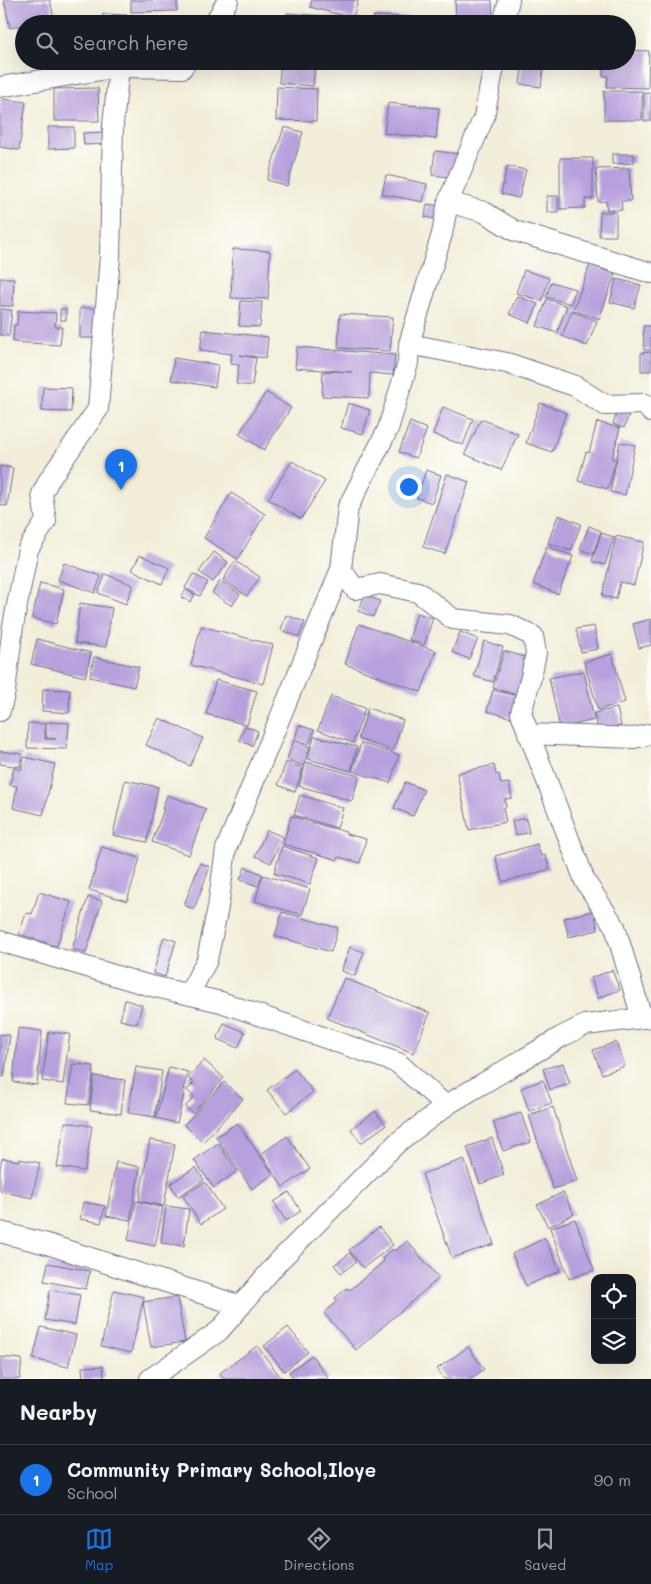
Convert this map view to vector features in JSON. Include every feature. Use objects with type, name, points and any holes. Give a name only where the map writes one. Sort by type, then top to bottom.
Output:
[{"type":"street","points":[[219,15],[228,0]]},
{"type":"street","points":[[505,15],[509,0]]},
{"type":"street","points":[[0,87],[101,70]]},
{"type":"street","points":[[0,711],[5,691],[13,626],[28,549],[46,521],[42,494],[49,480],[98,409],[110,256],[113,124],[119,70]]},
{"type":"street","points":[[189,994],[207,960],[218,907],[226,849],[341,569],[348,507],[388,429],[408,363],[409,344],[442,234],[448,202],[484,117],[493,70]]},
{"type":"street","points":[[448,202],[484,212],[516,231],[651,273]]},
{"type":"street","points":[[409,344],[506,363],[575,386],[605,404],[645,404],[651,412]]},
{"type":"street","points":[[150,1379],[219,1331],[278,1262],[398,1142],[446,1106],[561,1037],[585,1025],[647,1017],[616,927],[585,881],[521,713],[536,653],[533,636],[510,625],[453,619],[418,592],[380,584],[355,589],[341,569]]},
{"type":"street","points":[[528,734],[634,738],[651,734]]},
{"type":"street","points":[[0,941],[147,985],[221,1002],[398,1063],[446,1106]]},
{"type":"street","points":[[0,1232],[47,1244],[240,1306]]},
{"type":"building","points":[[4,0],[50,0],[53,15],[15,15],[15,27],[10,28]]},
{"type":"building","points":[[131,0],[177,0],[177,11],[131,12]]},
{"type":"building","points":[[312,0],[358,0],[354,15],[341,15],[310,7]]},
{"type":"building","points":[[455,0],[492,0],[493,15],[456,15]]},
{"type":"building","points":[[287,13],[313,15],[287,15]]},
{"type":"building","points":[[636,50],[649,51],[648,88],[607,87],[608,76],[603,76],[603,70],[636,70]]},
{"type":"building","points":[[280,70],[314,70],[313,86],[279,83]]},
{"type":"building","points":[[522,70],[543,70],[541,87],[520,84]]},
{"type":"building","points":[[277,87],[317,89],[316,121],[276,120]]},
{"type":"building","points":[[98,88],[99,121],[54,121],[54,89]]},
{"type":"building","points":[[604,91],[642,91],[642,120],[604,120]]},
{"type":"building","points":[[644,93],[651,93],[651,121],[644,121]]},
{"type":"building","points":[[2,99],[26,102],[19,150],[0,147]]},
{"type":"building","points":[[388,103],[439,108],[436,139],[384,133]]},
{"type":"building","points":[[48,127],[74,127],[74,148],[48,149]]},
{"type":"building","points":[[284,127],[303,132],[287,186],[267,180]]},
{"type":"building","points":[[105,132],[106,144],[84,145],[83,133]]},
{"type":"building","points":[[435,151],[460,154],[457,178],[432,175]]},
{"type":"building","points":[[612,154],[634,154],[634,163],[612,164]]},
{"type":"building","points":[[560,158],[593,158],[593,199],[585,199],[585,208],[560,209]]},
{"type":"building","points":[[507,166],[526,170],[519,198],[501,194]]},
{"type":"building","points":[[629,168],[631,201],[621,201],[622,210],[607,210],[606,201],[598,202],[596,169]]},
{"type":"building","points":[[386,175],[427,184],[423,202],[382,194]]},
{"type":"building","points":[[547,196],[558,196],[558,212],[547,212]]},
{"type":"building","points":[[427,204],[441,206],[439,220],[425,217]]},
{"type":"building","points":[[600,212],[616,212],[616,236],[599,236]]},
{"type":"building","points":[[233,249],[270,251],[268,299],[231,298]]},
{"type":"building","points":[[590,265],[615,274],[599,319],[573,310]]},
{"type":"building","points":[[524,270],[549,278],[542,301],[516,293]]},
{"type":"building","points":[[0,278],[14,278],[13,306],[0,306]]},
{"type":"building","points":[[616,279],[641,285],[634,308],[610,302]]},
{"type":"building","points":[[551,282],[575,289],[571,304],[546,297]]},
{"type":"building","points":[[517,296],[538,304],[530,323],[509,314]]},
{"type":"building","points":[[547,299],[567,306],[557,333],[537,326]]},
{"type":"building","points":[[241,301],[262,302],[260,327],[239,326]]},
{"type":"building","points":[[80,308],[100,308],[100,338],[80,338]]},
{"type":"building","points":[[0,309],[12,310],[9,336],[0,335]]},
{"type":"building","points":[[60,309],[66,309],[66,320],[60,320]]},
{"type":"building","points":[[18,311],[56,313],[55,327],[62,327],[60,345],[13,342],[14,325],[17,325]]},
{"type":"building","points":[[572,311],[597,321],[587,346],[562,336]]},
{"type":"building","points":[[340,314],[393,317],[390,351],[338,348]]},
{"type":"building","points":[[643,326],[651,326],[651,350],[644,350]]},
{"type":"building","points":[[203,330],[268,337],[266,358],[240,355],[256,358],[252,386],[236,384],[239,365],[231,364],[232,354],[200,350]]},
{"type":"building","points":[[297,347],[395,355],[393,375],[370,373],[369,398],[322,396],[323,371],[352,372],[295,368]]},
{"type":"building","points":[[651,352],[651,371],[641,371],[641,353]]},
{"type":"building","points":[[174,358],[218,365],[215,387],[171,380]]},
{"type":"building","points":[[43,387],[72,388],[71,412],[42,411]]},
{"type":"building","points":[[266,392],[291,408],[264,450],[239,434]]},
{"type":"building","points":[[348,403],[370,410],[363,434],[341,428]]},
{"type":"building","points":[[540,403],[566,413],[552,452],[526,443]]},
{"type":"building","points":[[443,407],[473,419],[463,445],[433,434]]},
{"type":"building","points":[[619,407],[630,411],[624,428],[613,424]]},
{"type":"building","points":[[481,419],[518,434],[501,470],[465,454]]},
{"type":"building","points":[[410,422],[427,429],[416,458],[399,452]]},
{"type":"building","points":[[597,422],[620,428],[612,459],[616,459],[608,489],[578,481],[586,452],[589,453]]},
{"type":"building","points":[[620,442],[635,445],[625,495],[610,492]]},
{"type":"building","points":[[292,461],[325,481],[301,519],[268,499]]},
{"type":"building","points":[[0,466],[13,468],[7,506],[0,505]]},
{"type":"building","points":[[426,470],[441,475],[432,503],[417,498]]},
{"type":"building","points":[[447,474],[469,482],[445,554],[423,547]]},
{"type":"building","points":[[231,493],[265,514],[238,559],[204,538]]},
{"type":"building","points":[[558,515],[581,524],[571,551],[548,543]]},
{"type":"building","points":[[589,526],[601,531],[593,554],[580,549]]},
{"type":"building","points":[[601,533],[614,537],[605,565],[592,561]]},
{"type":"building","points":[[616,536],[644,542],[634,585],[620,582],[616,599],[602,596]]},
{"type":"building","points":[[547,546],[573,556],[558,594],[533,584]]},
{"type":"building","points":[[214,552],[228,562],[213,582],[199,572]]},
{"type":"building","points":[[140,555],[169,568],[162,584],[132,570]]},
{"type":"building","points":[[235,561],[260,577],[247,596],[223,580]]},
{"type":"building","points":[[64,563],[101,576],[95,593],[58,580]]},
{"type":"building","points":[[105,574],[133,585],[126,604],[98,593]]},
{"type":"building","points":[[193,574],[208,582],[200,596],[185,588]]},
{"type":"building","points":[[220,581],[240,594],[232,606],[212,593]]},
{"type":"building","points":[[40,583],[64,589],[56,624],[32,618]]},
{"type":"building","points":[[186,590],[195,595],[190,602],[181,597]]},
{"type":"building","points":[[365,595],[380,601],[373,617],[358,611]]},
{"type":"building","points":[[80,603],[112,608],[106,647],[75,643]]},
{"type":"building","points":[[417,613],[433,618],[424,645],[409,640]]},
{"type":"building","points":[[286,615],[305,622],[299,637],[281,630]]},
{"type":"building","points":[[651,619],[651,645],[639,648],[633,624]]},
{"type":"building","points":[[359,624],[436,651],[421,692],[345,664]]},
{"type":"building","points":[[201,626],[273,645],[263,684],[191,665]]},
{"type":"building","points":[[594,626],[598,649],[581,652],[576,629]]},
{"type":"building","points":[[460,632],[478,639],[469,659],[452,652]]},
{"type":"building","points":[[37,639],[91,653],[85,677],[31,664]]},
{"type":"building","points":[[484,641],[503,647],[493,682],[474,676]]},
{"type":"building","points":[[504,651],[532,659],[521,696],[493,688]]},
{"type":"building","points":[[612,654],[625,702],[598,710],[584,662]]},
{"type":"building","points":[[94,657],[139,667],[134,687],[90,677]]},
{"type":"building","points":[[584,671],[594,720],[560,728],[549,678]]},
{"type":"building","points":[[216,680],[257,691],[247,725],[206,714]]},
{"type":"building","points":[[43,689],[70,690],[69,713],[42,711]]},
{"type":"building","points":[[493,690],[518,696],[512,718],[487,711]]},
{"type":"building","points":[[331,696],[365,708],[353,743],[318,730]]},
{"type":"building","points":[[368,708],[403,720],[393,751],[358,739]]},
{"type":"building","points":[[617,708],[621,726],[598,731],[594,713]]},
{"type":"building","points":[[159,718],[203,738],[190,766],[146,745]]},
{"type":"building","points":[[46,722],[69,723],[67,749],[27,748],[28,723],[45,724],[45,739],[56,739],[46,738]]},
{"type":"building","points":[[299,725],[314,730],[309,744],[295,739]]},
{"type":"building","points":[[245,726],[258,731],[252,746],[239,740]]},
{"type":"building","points":[[314,736],[357,747],[351,771],[308,759]]},
{"type":"building","points":[[294,740],[310,747],[303,766],[287,759]]},
{"type":"building","points":[[361,743],[399,755],[390,783],[352,771]]},
{"type":"building","points":[[0,751],[22,754],[20,767],[0,764]]},
{"type":"building","points":[[24,757],[55,764],[43,815],[13,808],[17,786],[10,785],[14,768],[21,770]]},
{"type":"building","points":[[286,762],[303,768],[295,792],[278,785]]},
{"type":"building","points":[[306,762],[359,776],[352,801],[299,786]]},
{"type":"building","points":[[494,765],[496,775],[499,774],[501,784],[509,783],[512,798],[505,799],[506,807],[503,808],[506,822],[469,830],[457,773]]},
{"type":"building","points":[[125,780],[158,787],[147,842],[113,835]]},
{"type":"building","points":[[405,782],[424,790],[413,816],[394,808]]},
{"type":"building","points":[[167,795],[206,809],[189,855],[152,842]]},
{"type":"building","points":[[300,795],[343,808],[337,828],[294,815]]},
{"type":"building","points":[[291,816],[366,839],[360,863],[339,857],[338,860],[283,844]]},
{"type":"building","points":[[526,818],[529,833],[515,835],[512,821]]},
{"type":"building","points":[[267,830],[283,837],[271,863],[255,856]]},
{"type":"building","points":[[537,844],[541,856],[545,855],[550,869],[503,882],[495,856]]},
{"type":"building","points":[[282,846],[319,858],[310,884],[274,873]]},
{"type":"building","points":[[102,847],[140,858],[127,901],[89,890]]},
{"type":"building","points":[[200,863],[210,867],[194,909],[184,905]]},
{"type":"building","points":[[245,867],[262,874],[258,886],[240,880]]},
{"type":"building","points":[[263,875],[310,889],[302,915],[255,901]]},
{"type":"building","points":[[39,892],[71,902],[57,946],[19,934],[26,913],[32,914]]},
{"type":"building","points":[[88,897],[102,901],[86,953],[72,949]]},
{"type":"building","points":[[594,911],[598,930],[569,937],[564,918]]},
{"type":"building","points":[[282,912],[338,928],[331,952],[275,936]]},
{"type":"building","points":[[164,937],[176,941],[165,977],[153,973]]},
{"type":"building","points":[[350,947],[364,952],[355,976],[341,971]]},
{"type":"building","points":[[612,970],[620,990],[598,998],[591,978]]},
{"type":"building","points":[[344,978],[430,1013],[413,1053],[327,1018]]},
{"type":"building","points":[[125,1000],[142,1005],[137,1024],[120,1020]]},
{"type":"building","points":[[224,1023],[245,1032],[238,1048],[217,1039]]},
{"type":"building","points":[[18,1028],[42,1031],[37,1085],[13,1082]]},
{"type":"building","points":[[49,1032],[70,1034],[63,1084],[42,1081]]},
{"type":"building","points":[[0,1034],[10,1036],[4,1077],[0,1076]]},
{"type":"building","points":[[616,1042],[625,1066],[602,1074],[593,1050]]},
{"type":"building","points":[[204,1060],[224,1078],[193,1113],[185,1107],[194,1097],[187,1090],[194,1083],[188,1078]]},
{"type":"building","points":[[563,1063],[570,1084],[550,1090],[543,1069]]},
{"type":"building","points":[[73,1064],[94,1066],[89,1105],[67,1103]]},
{"type":"building","points":[[136,1067],[162,1071],[155,1117],[128,1113]]},
{"type":"building","points":[[169,1067],[188,1072],[177,1123],[156,1118]]},
{"type":"building","points":[[295,1069],[313,1092],[286,1113],[267,1090]]},
{"type":"building","points":[[94,1076],[125,1080],[121,1114],[90,1110]]},
{"type":"building","points":[[543,1080],[552,1103],[529,1111],[521,1088]]},
{"type":"building","points":[[224,1082],[243,1099],[203,1142],[184,1125]]},
{"type":"building","points":[[553,1107],[577,1181],[553,1189],[529,1115]]},
{"type":"building","points":[[375,1111],[386,1125],[361,1143],[351,1129]]},
{"type":"building","points":[[521,1113],[531,1142],[503,1151],[493,1122]]},
{"type":"building","points":[[65,1122],[92,1126],[85,1171],[57,1167]]},
{"type":"building","points":[[237,1123],[273,1174],[252,1189],[216,1137]]},
{"type":"building","points":[[287,1136],[310,1169],[283,1187],[261,1154]]},
{"type":"building","points":[[492,1138],[504,1175],[480,1184],[467,1147]]},
{"type":"building","points":[[150,1140],[175,1144],[164,1206],[139,1201]]},
{"type":"building","points":[[218,1143],[237,1171],[214,1188],[194,1160]]},
{"type":"building","points":[[2,1158],[40,1163],[32,1198],[0,1191]]},
{"type":"building","points":[[464,1159],[494,1244],[452,1258],[422,1174]]},
{"type":"building","points":[[116,1162],[140,1167],[130,1220],[106,1216]]},
{"type":"building","points":[[196,1167],[204,1180],[178,1197],[170,1184]]},
{"type":"building","points":[[205,1182],[223,1209],[201,1224],[183,1196]]},
{"type":"building","points":[[289,1192],[301,1211],[286,1221],[274,1202]]},
{"type":"building","points":[[563,1192],[574,1214],[548,1227],[537,1205]]},
{"type":"building","points":[[136,1201],[163,1207],[155,1246],[128,1240]]},
{"type":"building","points":[[83,1202],[105,1206],[101,1223],[80,1219]]},
{"type":"building","points":[[166,1206],[189,1209],[184,1246],[161,1243]]},
{"type":"building","points":[[575,1219],[594,1270],[569,1279],[550,1228]]},
{"type":"building","points":[[379,1227],[393,1245],[363,1268],[349,1250]]},
{"type":"building","points":[[545,1238],[560,1271],[526,1286],[512,1254]]},
{"type":"building","points":[[407,1241],[439,1278],[356,1350],[324,1313],[337,1301],[335,1298],[347,1288],[350,1290],[384,1261],[382,1259],[393,1249],[395,1251]]},
{"type":"building","points":[[350,1253],[356,1262],[341,1273],[334,1265]]},
{"type":"building","points":[[48,1263],[90,1271],[86,1289],[44,1281]]},
{"type":"building","points":[[50,1290],[80,1295],[75,1325],[45,1320]]},
{"type":"building","points":[[114,1290],[144,1297],[131,1353],[101,1346]]},
{"type":"building","points":[[177,1297],[185,1342],[151,1347],[143,1302]]},
{"type":"building","points":[[41,1327],[76,1335],[68,1367],[33,1359]]},
{"type":"building","points":[[288,1327],[308,1352],[284,1371],[264,1346]]},
{"type":"building","points":[[257,1346],[282,1379],[224,1379],[220,1373]]},
{"type":"building","points":[[468,1347],[484,1369],[471,1379],[444,1379],[437,1369]]},
{"type":"building","points":[[312,1355],[329,1379],[294,1379],[289,1372]]},
{"type":"building","points":[[0,1357],[22,1359],[20,1379],[0,1379]]},
{"type":"building","points":[[103,1366],[104,1379],[83,1379],[82,1367]]},
{"type":"place","name":"Community Primary School,Iloye","points":[[121,490]]}]
